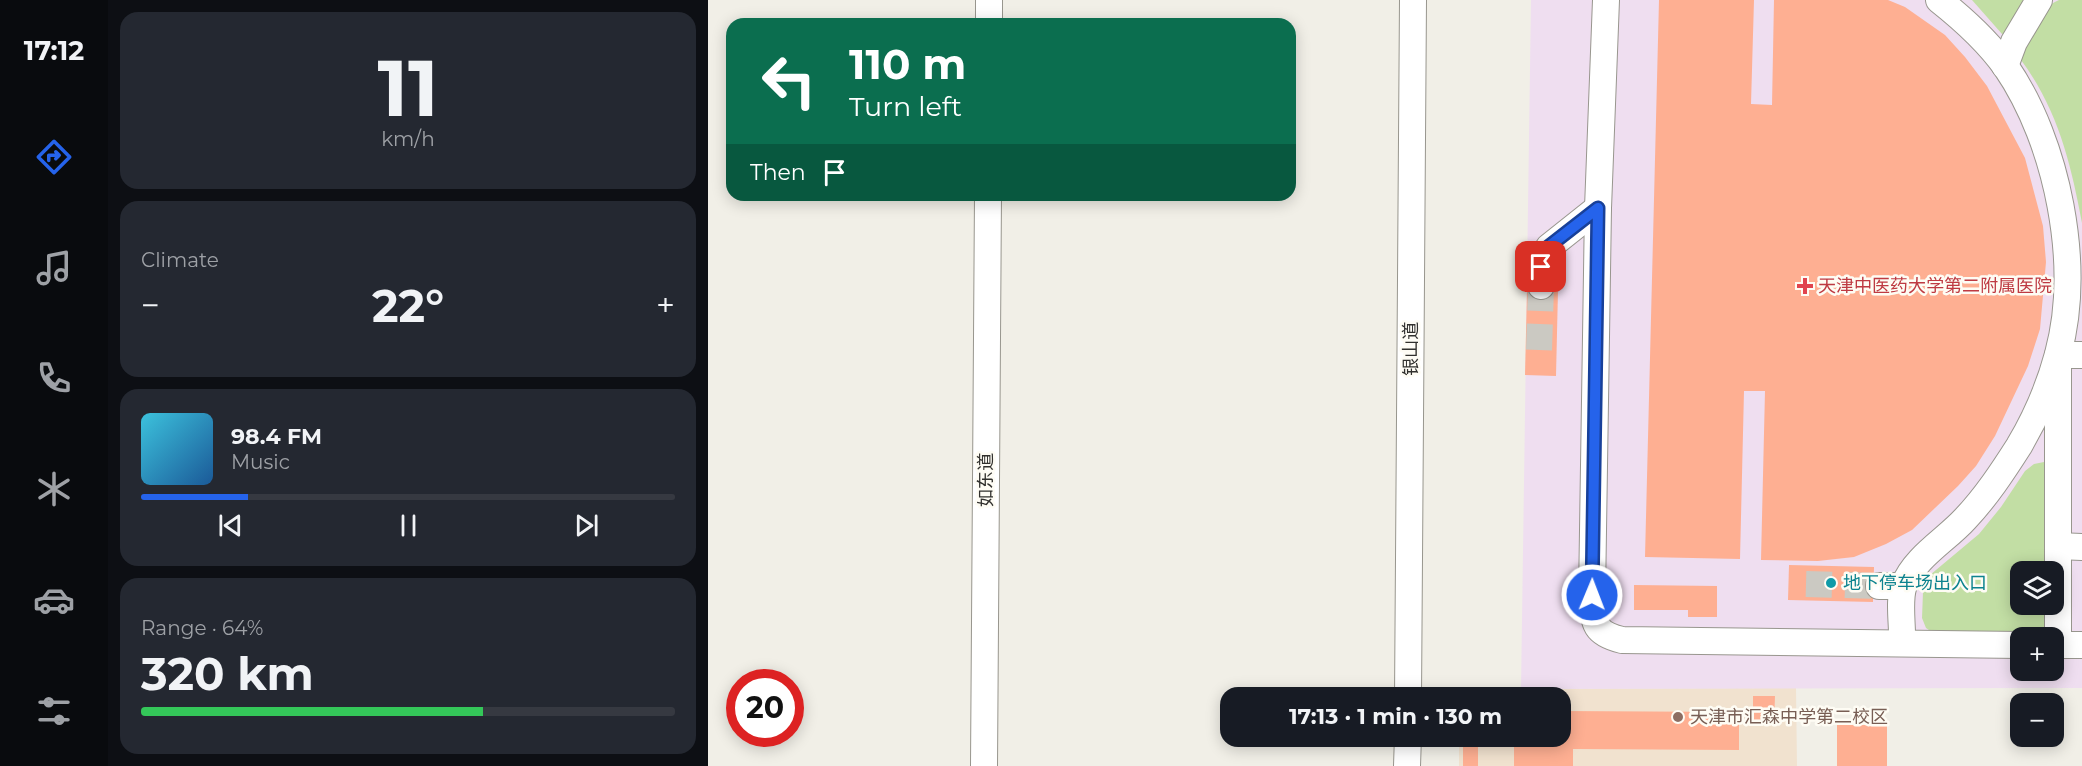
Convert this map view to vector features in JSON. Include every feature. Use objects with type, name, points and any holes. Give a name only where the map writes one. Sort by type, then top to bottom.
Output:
[{"type":"street","points":[[989,0],[989,18]]},
{"type":"street","name":"银山道","points":[[1408,687],[1413,0]]},
{"type":"street","points":[[1606,0],[1598,208],[1592,595],[1598,628],[1605,636],[1622,640],[2010,645]]},
{"type":"street","points":[[1939,0],[2006,66],[2027,102],[2043,139],[2065,238],[2070,355],[2070,546],[2064,645]]},
{"type":"street","points":[[2006,66],[2014,42],[2038,0]]},
{"type":"street","name":"如东道","points":[[984,766],[988,201]]},
{"type":"street","points":[[1541,286],[1542,261],[1548,247],[1598,208]]},
{"type":"street","points":[[1902,643],[1891,586],[1966,518],[1993,485],[2020,444],[2070,355]]},
{"type":"street","points":[[1407,747],[1407,766]]},
{"type":"shaded area","name":"天津中医药大学第二附属医院","points":[[1531,0],[2082,0],[2082,688],[1571,689],[1571,687],[1521,687]]},
{"type":"shaded area","name":"天津市汇森中学第二校区","points":[[1796,688],[1797,766],[1459,766],[1459,747],[1571,747],[1571,689]]},
{"type":"green space","points":[[1972,0],[2025,0],[2013,32],[2002,34]]},
{"type":"green space","points":[[2059,0],[2082,0],[2082,223],[2068,159],[2054,118],[2045,98],[2021,60],[2033,25],[2051,4]]},
{"type":"green space","points":[[2044,462],[2050,469],[2051,561],[2010,561],[2010,615],[2049,615],[2047,627],[2010,627],[2010,635],[1935,634],[1926,628],[1922,618],[1923,592],[1930,575],[1979,534],[2001,507],[2025,471],[2034,464]]},
{"type":"building","points":[[1659,0],[1754,0],[1751,104],[1772,105],[1774,0],[1888,0],[1905,7],[1945,35],[1965,57],[1987,86],[2025,158],[2043,226],[2046,262],[2040,329],[2028,366],[1995,436],[1976,466],[1958,486],[1912,530],[1854,557],[1818,561],[1761,560],[1765,391],[1744,391],[1740,559],[1645,557]]},
{"type":"building","points":[[1527,289],[1558,290],[1556,376],[1525,375]]},
{"type":"building","name":"地下停车场出入口","points":[[1789,565],[1874,567],[1873,602],[1788,600]]},
{"type":"building","points":[[1634,585],[1717,586],[1717,617],[1688,617],[1688,610],[1634,610]]},
{"type":"building","points":[[1753,696],[1775,696],[1774,724],[1753,724]]},
{"type":"building","points":[[1571,711],[1739,712],[1739,750],[1573,749],[1573,766],[1514,766],[1514,747],[1571,747]]},
{"type":"building","points":[[1837,725],[1887,725],[1887,766],[1837,766]]},
{"type":"building","points":[[1463,747],[1478,747],[1478,766],[1463,766]]},
{"type":"tunnel","points":[[1539,350],[1541,286]]},
{"type":"tunnel","points":[[1806,584],[1879,586]]},
{"type":"place","name":"天津中医药大学第二附属医院","points":[[1805,286]]},
{"type":"place","name":"地下停车场出入口","points":[[1831,583]]},
{"type":"place","name":"天津市汇森中学第二校区","points":[[1678,717]]},
{"type":"route","points":[[1541,267],[1548,247],[1598,208],[1592,595]]}]
